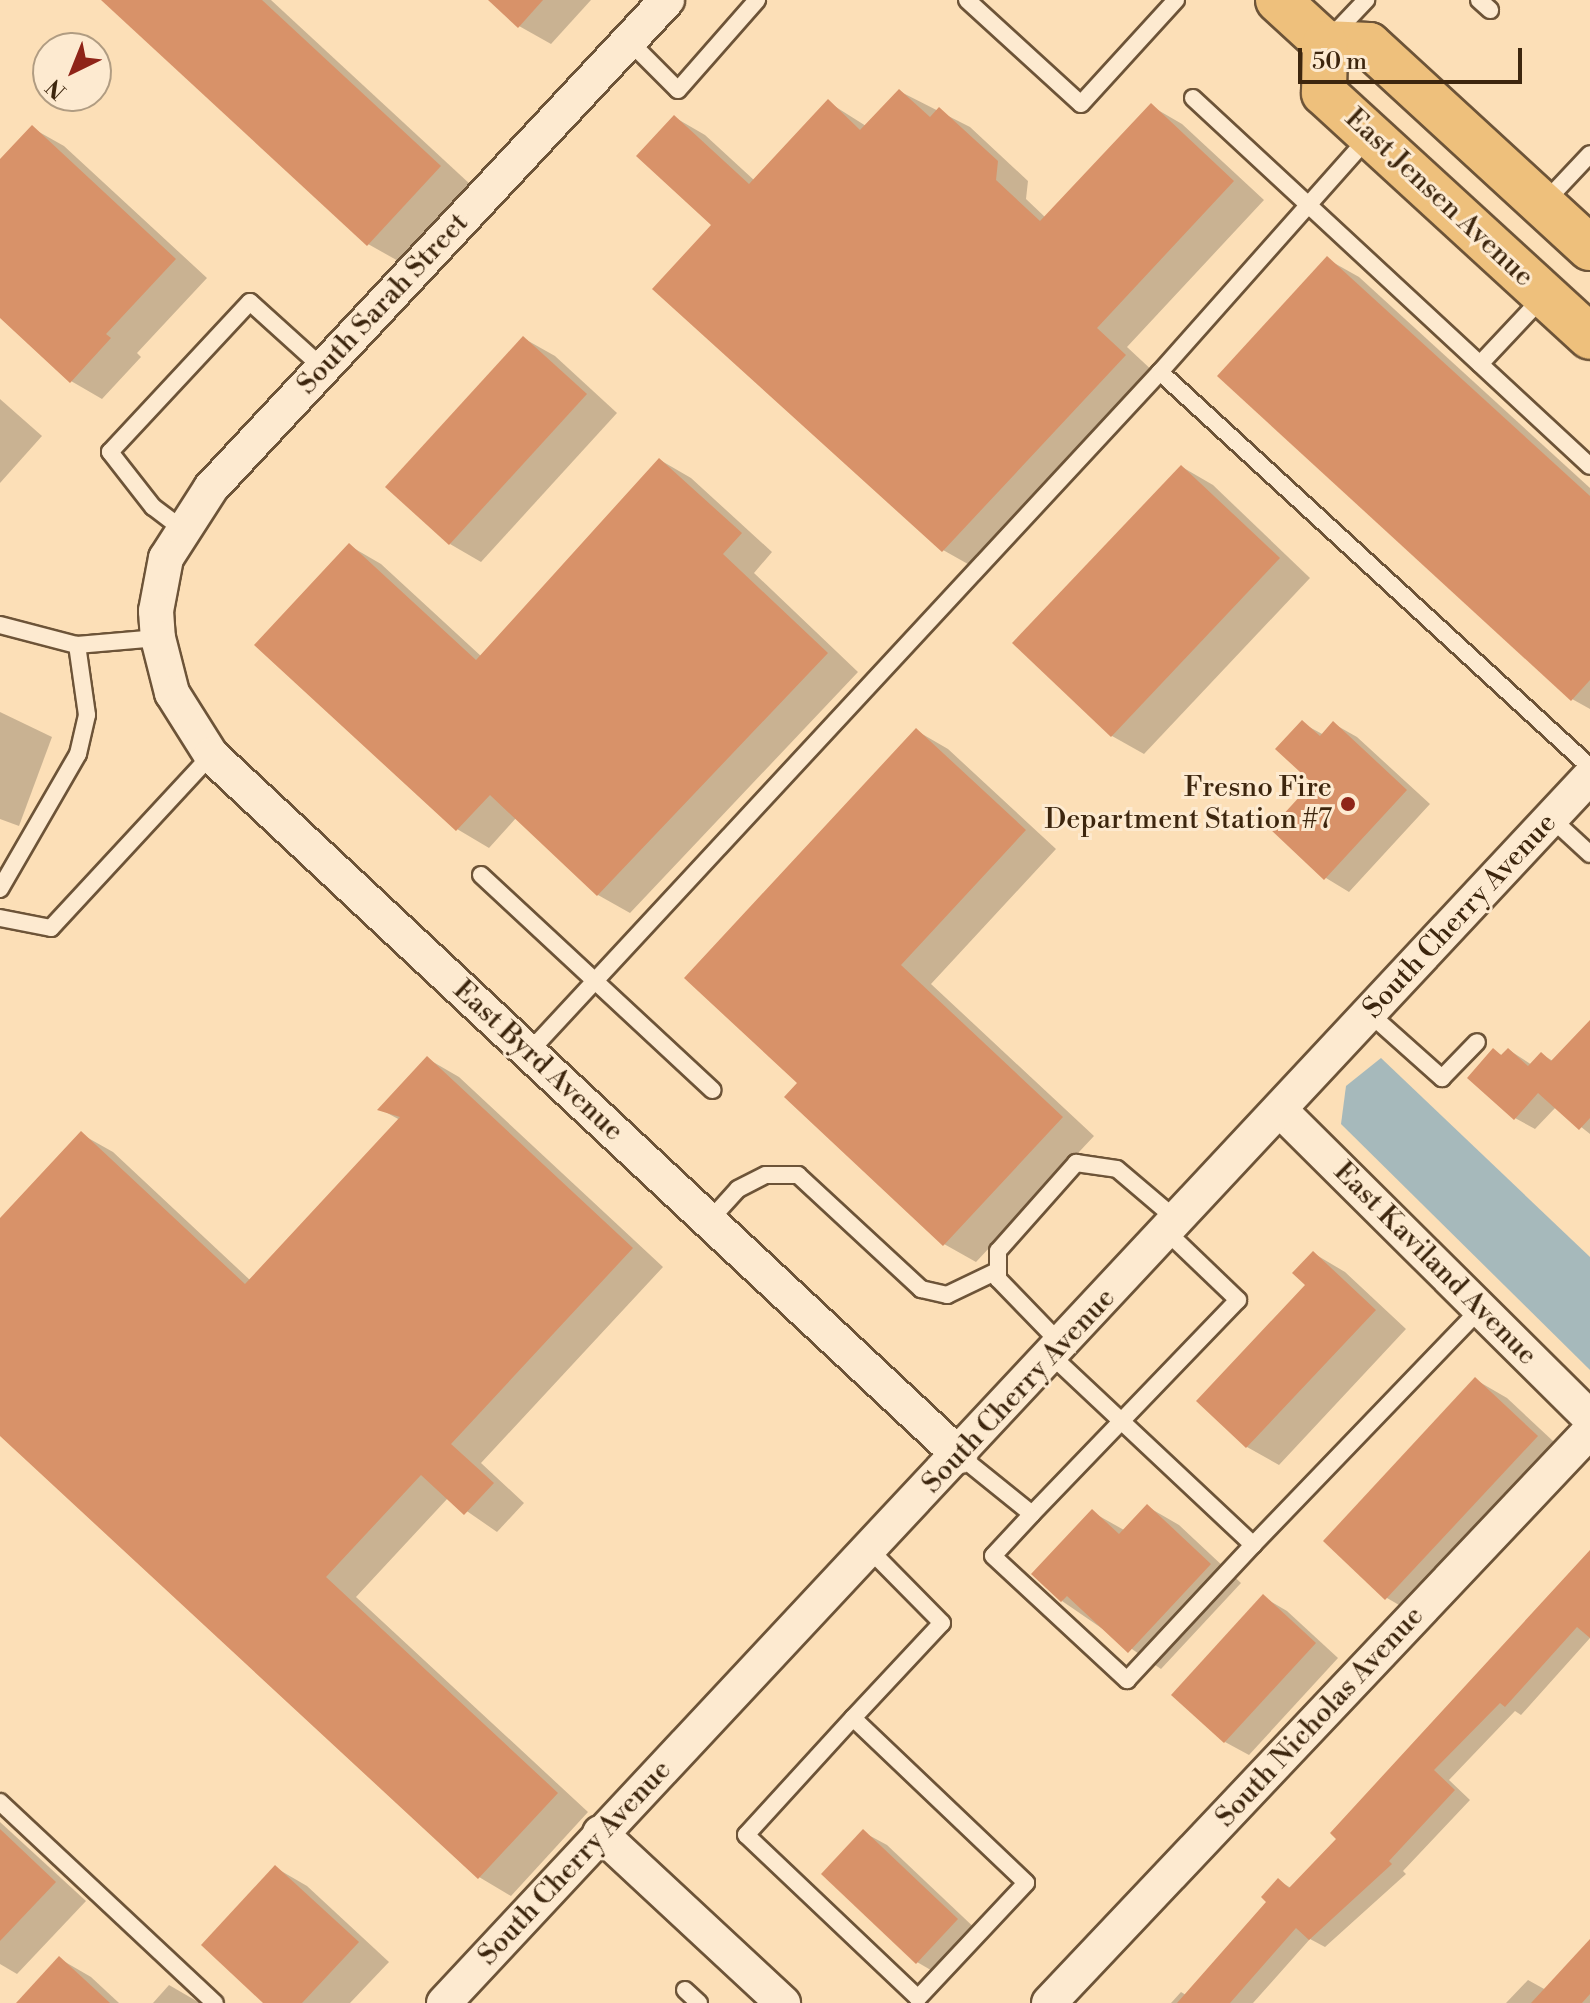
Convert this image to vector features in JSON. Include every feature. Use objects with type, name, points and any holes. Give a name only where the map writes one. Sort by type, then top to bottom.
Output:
[{"type":"main road","points":[[1278,0],[1325,43],[1369,45],[1590,248]]},
{"type":"main road","name":"East Jensen Avenue","points":[[1325,43],[1324,93],[1590,337]]},
{"type":"street","name":"South Sarah Street","points":[[158,638],[160,584],[181,528],[211,488],[667,0]]},
{"type":"street","name":"East Byrd Avenue","points":[[158,638],[172,693],[211,755],[960,1456]]},
{"type":"street","name":"South Cherry Avenue","points":[[444,2003],[600,1833],[960,1456],[1590,776]]},
{"type":"street","name":"East Kaviland Avenue","points":[[1280,1110],[1590,1418]]},
{"type":"street","name":"South Nicholas Avenue","points":[[1049,2003],[1590,1431]]},
{"type":"street","points":[[600,1833],[783,2003]]},
{"type":"lane","points":[[629,41],[678,90],[757,0]]},
{"type":"lane","points":[[967,0],[1081,104],[1176,0]]},
{"type":"lane","points":[[1325,43],[1366,0]]},
{"type":"lane","points":[[1193,98],[1590,466]]},
{"type":"lane","points":[[529,1052],[1160,372],[1370,135]]},
{"type":"lane","points":[[1543,204],[1590,154]]},
{"type":"lane","points":[[1480,364],[1544,295]]},
{"type":"lane","points":[[181,528],[153,507],[110,452],[250,302],[323,368]]},
{"type":"lane","points":[[1160,372],[1590,767]]},
{"type":"lane","points":[[0,625],[77,645],[158,638]]},
{"type":"lane","points":[[0,889],[78,754],[87,715],[77,645]]},
{"type":"lane","points":[[0,918],[51,928],[211,755]]},
{"type":"lane","points":[[1551,818],[1590,854]]},
{"type":"lane","points":[[481,875],[712,1090]]},
{"type":"lane","points":[[1369,1013],[1442,1078],[1477,1042]]},
{"type":"lane","points":[[1253,1545],[1122,1422],[998,1279],[998,1251],[1076,1163],[1117,1169],[1238,1300],[1122,1422],[1032,1514],[993,1556],[1127,1680],[1480,1309]]},
{"type":"lane","points":[[709,1221],[752,1182],[766,1175],[798,1175],[921,1289],[947,1295],[997,1271]]},
{"type":"lane","points":[[960,1456],[1032,1514]]},
{"type":"lane","points":[[853,1718],[1026,1883],[918,1998],[746,1835],[853,1718],[942,1623],[871,1551]]},
{"type":"lane","points":[[0,1802],[215,2003]]},
{"type":"lane","points":[[685,1990],[699,2003]]},
{"type":"shaded area","points":[[1381,1058],[1590,1257],[1590,1370],[1341,1124],[1346,1086]]},
{"type":"building","points":[[101,0],[262,0],[441,166],[367,246]]},
{"type":"building","points":[[488,0],[543,0],[518,28]]},
{"type":"building","points":[[899,89],[930,117],[939,107],[998,161],[996,180],[1040,221],[1151,103],[1234,181],[1097,328],[1126,355],[942,552],[652,289],[711,225],[636,156],[674,115],[749,184],[828,99],[860,130]]},
{"type":"building","points":[[32,125],[176,259],[106,334],[111,338],[70,383],[0,318],[0,159]]},
{"type":"building","points":[[1327,256],[1590,496],[1590,680],[1571,701],[1217,376]]},
{"type":"building","points":[[523,336],[587,394],[449,545],[385,487]]},
{"type":"building","points":[[659,458],[742,533],[723,554],[828,653],[597,896],[490,795],[456,831],[254,645],[349,543],[476,660]]},
{"type":"building","points":[[1181,465],[1280,558],[1111,737],[1012,643]]},
{"type":"building","points":[[1302,720],[1320,736],[1333,721],[1407,790],[1324,880],[1270,829],[1312,783],[1275,749]]},
{"type":"building","points":[[916,728],[1026,830],[901,965],[1063,1117],[943,1246],[784,1097],[797,1083],[684,978]]},
{"type":"building","points":[[1590,1020],[1590,1118],[1579,1130],[1538,1093],[1514,1120],[1467,1078],[1493,1048],[1501,1055],[1508,1048],[1528,1066],[1541,1052],[1551,1061]]},
{"type":"building","points":[[427,1056],[633,1248],[451,1444],[494,1483],[464,1515],[421,1475],[326,1577],[558,1793],[478,1879],[0,1436],[0,1218],[81,1131],[245,1284],[400,1117],[377,1110]]},
{"type":"building","points":[[1313,1251],[1376,1310],[1246,1448],[1196,1401],[1305,1285],[1292,1273]]},
{"type":"building","points":[[1475,1377],[1538,1436],[1385,1600],[1323,1541]]},
{"type":"building","points":[[1147,1504],[1211,1564],[1128,1653],[1067,1596],[1061,1602],[1031,1574],[1092,1509],[1119,1534]]},
{"type":"building","points":[[1590,1550],[1590,1638],[1577,1627],[1505,1707],[1500,1703],[1434,1770],[1455,1790],[1389,1861],[1392,1864],[1309,1940],[1296,1928],[1230,2003],[1177,2003],[1266,1902],[1261,1897],[1278,1878],[1289,1888],[1336,1839],[1330,1833]]},
{"type":"building","points":[[1263,1594],[1316,1643],[1224,1743],[1171,1695]]},
{"type":"building","points":[[0,1829],[56,1882],[0,1941]]},
{"type":"building","points":[[863,1829],[958,1919],[916,1964],[821,1874]]},
{"type":"building","points":[[275,1865],[359,1942],[302,2003],[263,2003],[201,1945]]},
{"type":"building","points":[[1590,1939],[1590,1994],[1582,2003],[1531,2003]]},
{"type":"building","points":[[59,1956],[110,2003],[16,2003]]},
{"type":"place","name":"Fresno Fire Department Station #7","points":[[1348,804]]}]
